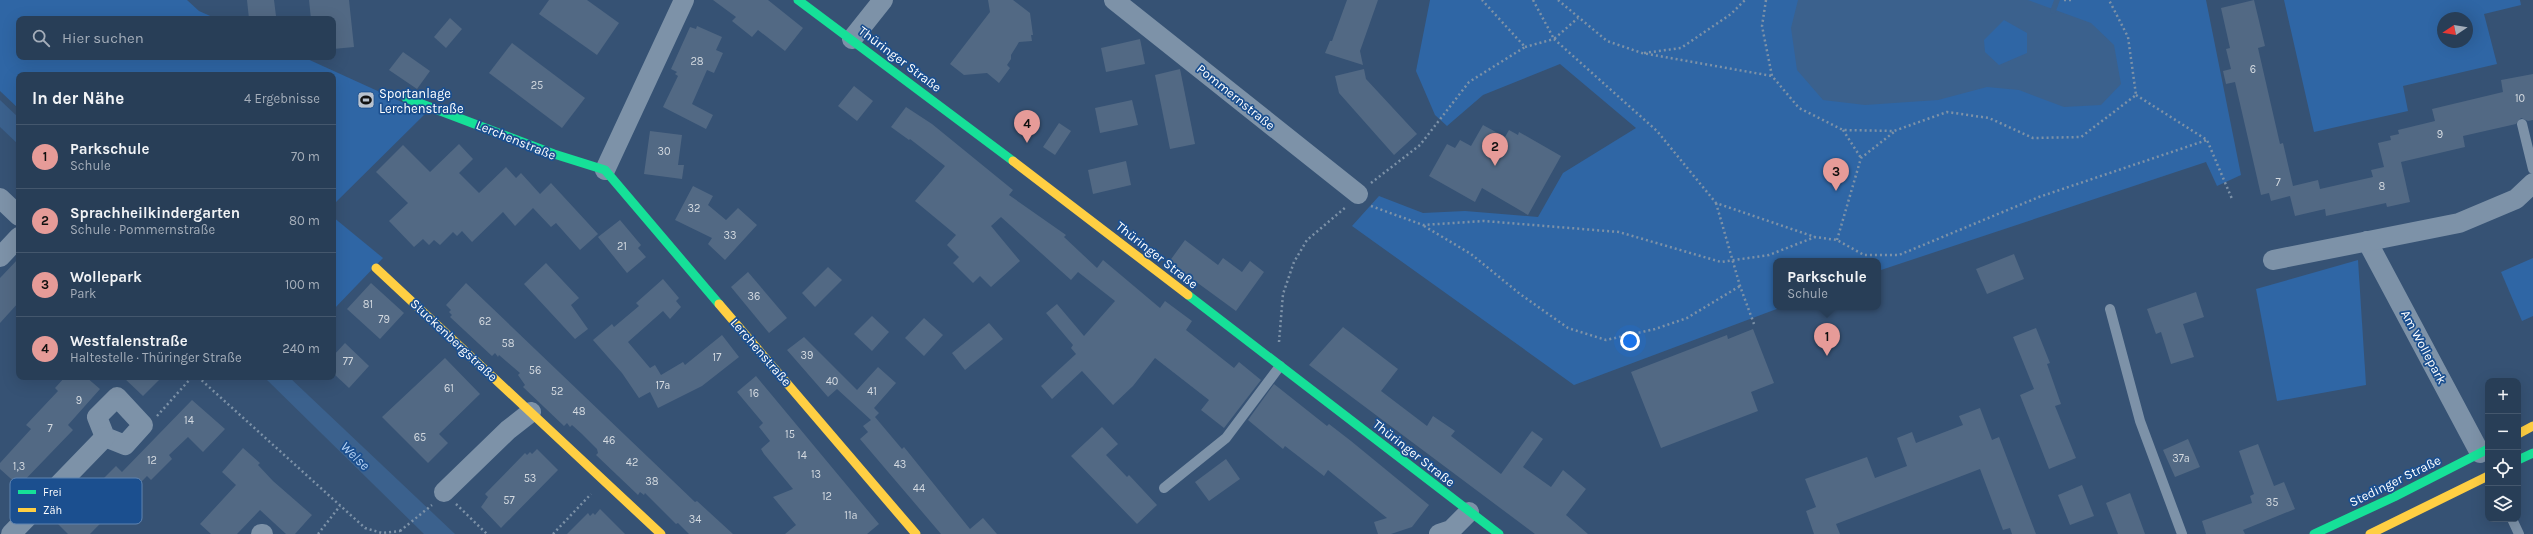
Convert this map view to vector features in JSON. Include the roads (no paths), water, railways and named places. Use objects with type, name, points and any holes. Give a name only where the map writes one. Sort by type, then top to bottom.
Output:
[{"type":"street","points":[[605,170],[684,0]]},
{"type":"street","name":"Thüringer Straße","points":[[798,0],[852,39],[1499,534]]},
{"type":"street","points":[[852,39],[883,0]]},
{"type":"street","name":"Pommernstraße","points":[[1114,0],[1356,197]]},
{"type":"street","name":"Lerchenstraße","points":[[406,98],[446,111],[562,158],[605,170],[916,534]]},
{"type":"street","points":[[2273,260],[2459,223],[2516,199],[2533,183]]},
{"type":"street","points":[[0,198],[16,213]]},
{"type":"street","points":[[0,257],[16,240]]},
{"type":"street","name":"Am Wollepark","points":[[2367,241],[2485,458]]},
{"type":"street","name":"Stuckenbergstraße","points":[[376,268],[605,480],[661,534]]},
{"type":"street","points":[[117,397],[143,424],[125,445],[105,438],[97,417],[117,397]]},
{"type":"street","points":[[438,499],[508,430],[531,412]]},
{"type":"street","points":[[2521,432],[2533,426]]},
{"type":"street","points":[[66,478],[105,438]]},
{"type":"street","points":[[2521,458],[2533,452]]},
{"type":"street","name":"Stedinger Straße","points":[[2314,534],[2394,497],[2485,458]]},
{"type":"street","points":[[2370,534],[2485,477]]},
{"type":"street","points":[[1438,534],[1450,530],[1469,512]]},
{"type":"street","points":[[11,534],[21,524]]},
{"type":"lane","points":[[2522,124],[2533,169]]},
{"type":"lane","points":[[2110,309],[2140,421],[2182,534]]},
{"type":"lane","points":[[1164,488],[1226,438],[1280,366]]},
{"type":"lane","points":[[2513,522],[2519,534]]},
{"type":"water","points":[[1798,0],[2028,0],[2091,23],[2114,45],[2121,84],[2101,105],[2064,107],[2019,90],[1987,87],[1938,100],[1865,105],[1823,100],[1797,70],[1791,28]],"holes":[[[2004,20],[2027,33],[2027,53],[1999,65],[1985,52],[1984,40]]]},
{"type":"water","points":[[0,100],[16,115],[16,142],[0,127]]},
{"type":"water","name":"Welse","points":[[267,380],[292,380],[455,534],[424,534]]},
{"type":"waterway","points":[[2053,11],[2057,0]]},
{"type":"place","name":"Sportanlage Lerchenstraße","points":[[366,100]]},
{"type":"place","name":"Westfalenstraße","points":[[1027,143]]},
{"type":"place","name":"Sprachheilkindergarten","points":[[1495,166]]},
{"type":"place","name":"Wollepark","points":[[1836,191]]},
{"type":"place","name":"Parkschule","points":[[1827,356]]}]
